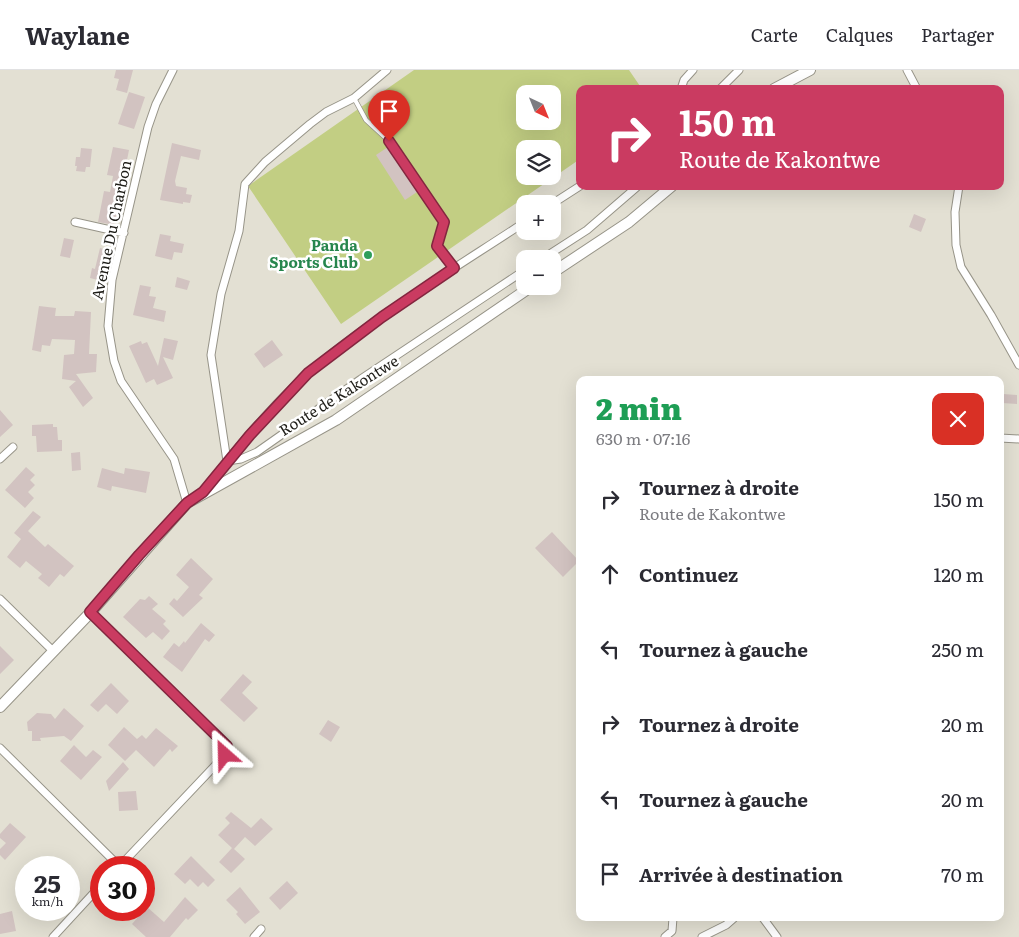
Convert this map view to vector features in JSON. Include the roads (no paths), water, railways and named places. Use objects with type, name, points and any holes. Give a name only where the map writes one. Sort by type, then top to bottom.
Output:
[{"type":"street","name":"Avenue Du Charbon","points":[[173,70],[156,104],[148,127],[108,304],[110,344],[121,381],[174,459],[187,503]]},
{"type":"street","points":[[227,461],[211,355],[221,294],[242,211],[245,184],[265,162],[310,124],[354,98],[387,70]]},
{"type":"street","points":[[682,85],[693,70]]},
{"type":"street","points":[[724,85],[739,70]]},
{"type":"street","points":[[782,85],[810,70]]},
{"type":"street","points":[[908,70],[915,85]]},
{"type":"street","points":[[561,198],[576,189]]},
{"type":"street","points":[[556,250],[587,230],[633,190]]},
{"type":"street","points":[[561,267],[629,222],[667,190]]},
{"type":"street","points":[[959,190],[955,220],[956,245],[960,268],[991,315],[1019,365]]},
{"type":"street","points":[[75,222],[124,233]]},
{"type":"street","points":[[203,492],[227,461],[282,400],[321,363],[382,317],[516,228]]},
{"type":"street","points":[[227,461],[241,459],[257,452],[368,373],[516,276]]},
{"type":"street","name":"Route de Kakontwe","points":[[0,707],[90,612],[187,503],[203,492],[336,420],[519,295]]},
{"type":"street","points":[[1004,438],[1019,439]]},
{"type":"street","points":[[0,460],[13,447]]},
{"type":"street","points":[[0,599],[53,651]]},
{"type":"street","points":[[90,612],[227,746],[225,755],[129,856]]},
{"type":"street","points":[[0,748],[108,856]]},
{"type":"street","points":[[53,937],[90,897]]},
{"type":"street","points":[[665,937],[672,931],[673,921]]},
{"type":"street","points":[[702,937],[731,921]]},
{"type":"street","points":[[765,921],[777,937]]},
{"type":"street","points":[[254,937],[261,929]]},
{"type":"lane","points":[[354,98],[366,120],[389,141],[444,222],[437,246],[454,268]]},
{"type":"place","name":"Panda Sports Club","points":[[368,255]]}]
